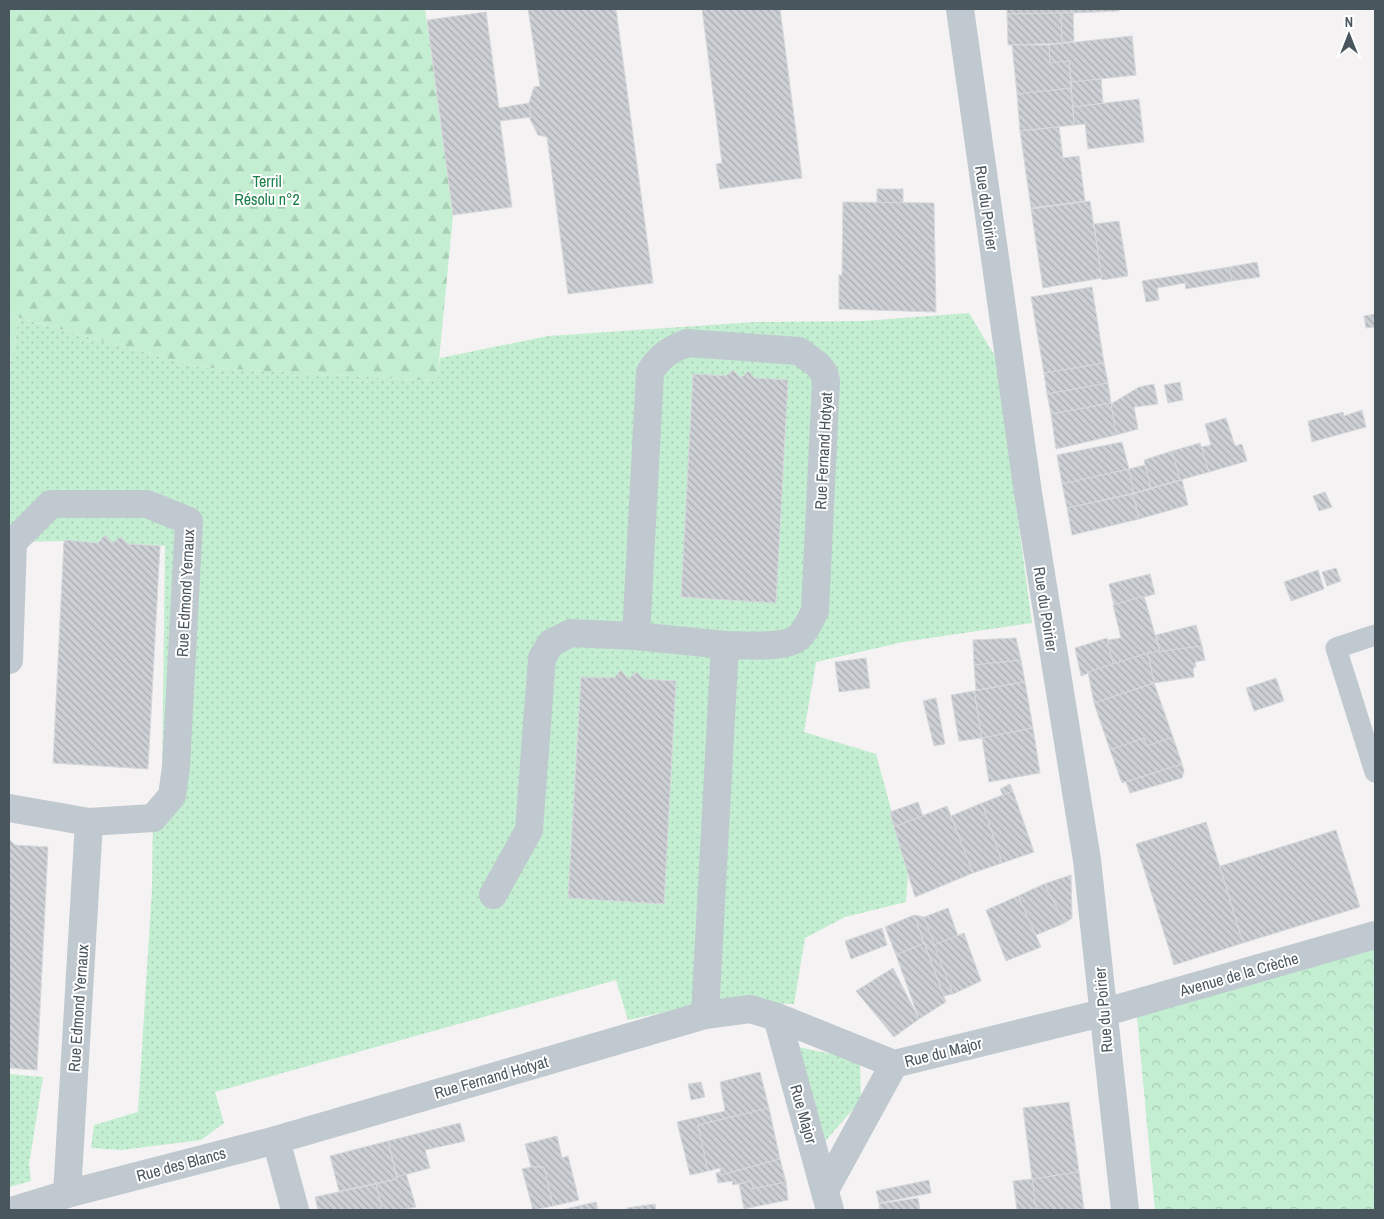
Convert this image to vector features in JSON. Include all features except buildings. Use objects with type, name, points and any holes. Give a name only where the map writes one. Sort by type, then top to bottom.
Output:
[{"type":"street","name":"Rue du Poirier","points":[[960,9],[1028,493],[1087,860],[1102,1013],[1125,1210]]},
{"type":"street","name":"Rue Fernand Hotyat","points":[[493,895],[529,830],[542,658],[551,643],[571,634],[636,636],[725,645],[783,644],[797,638],[814,611],[826,382],[824,373],[818,365],[800,350],[686,343],[671,349],[658,359],[654,365],[650,372],[636,636]]},
{"type":"street","name":"Rue Edmond Yernaux","points":[[9,660],[13,542],[51,504],[148,504],[189,521],[176,767],[172,796],[154,818],[89,822],[9,808]]},
{"type":"street","points":[[705,1015],[725,645]]},
{"type":"street","name":"Rue Edmond Yernaux","points":[[67,1194],[89,822]]},
{"type":"street","name":"Avenue de la Crèche","points":[[1102,1013],[1375,935]]},
{"type":"street","name":"Rue Fernand Hotyat","points":[[276,1140],[705,1015],[750,1008],[894,1064]]},
{"type":"street","name":"Rue du Major","points":[[828,1200],[894,1064],[1102,1013]]},
{"type":"street","name":"Rue Major","points":[[777,1017],[828,1200]]},
{"type":"street","points":[[276,1140],[295,1210]]},
{"type":"street","name":"Rue des Blancs","points":[[15,1210],[67,1194],[276,1140]]},
{"type":"lane","points":[[1375,635],[1336,648],[1375,772]]},
{"type":"green space","name":"Terril Résolu n°2","points":[[9,9],[425,9],[453,215],[437,381],[198,367],[9,315]]},
{"type":"green space","points":[[969,313],[996,358],[1032,623],[903,642],[816,662],[804,732],[876,754],[908,872],[906,902],[845,917],[805,938],[794,1004],[719,1000],[628,1020],[616,980],[215,1092],[224,1123],[201,1140],[122,1150],[91,1148],[94,1125],[138,1112],[152,889],[153,818],[162,785],[165,546],[61,541],[13,542],[9,660],[9,373],[19,318],[198,367],[437,381],[440,358],[548,336],[755,322],[863,321]]},
{"type":"green space","points":[[9,315],[19,318],[9,373]]},
{"type":"green space","points":[[1375,946],[1375,1210],[1155,1210],[1137,1016]]},
{"type":"green space","points":[[784,1044],[860,1060],[861,1100],[815,1153]]},
{"type":"green space","points":[[9,1074],[43,1077],[29,1164],[31,1181],[9,1187]]}]
